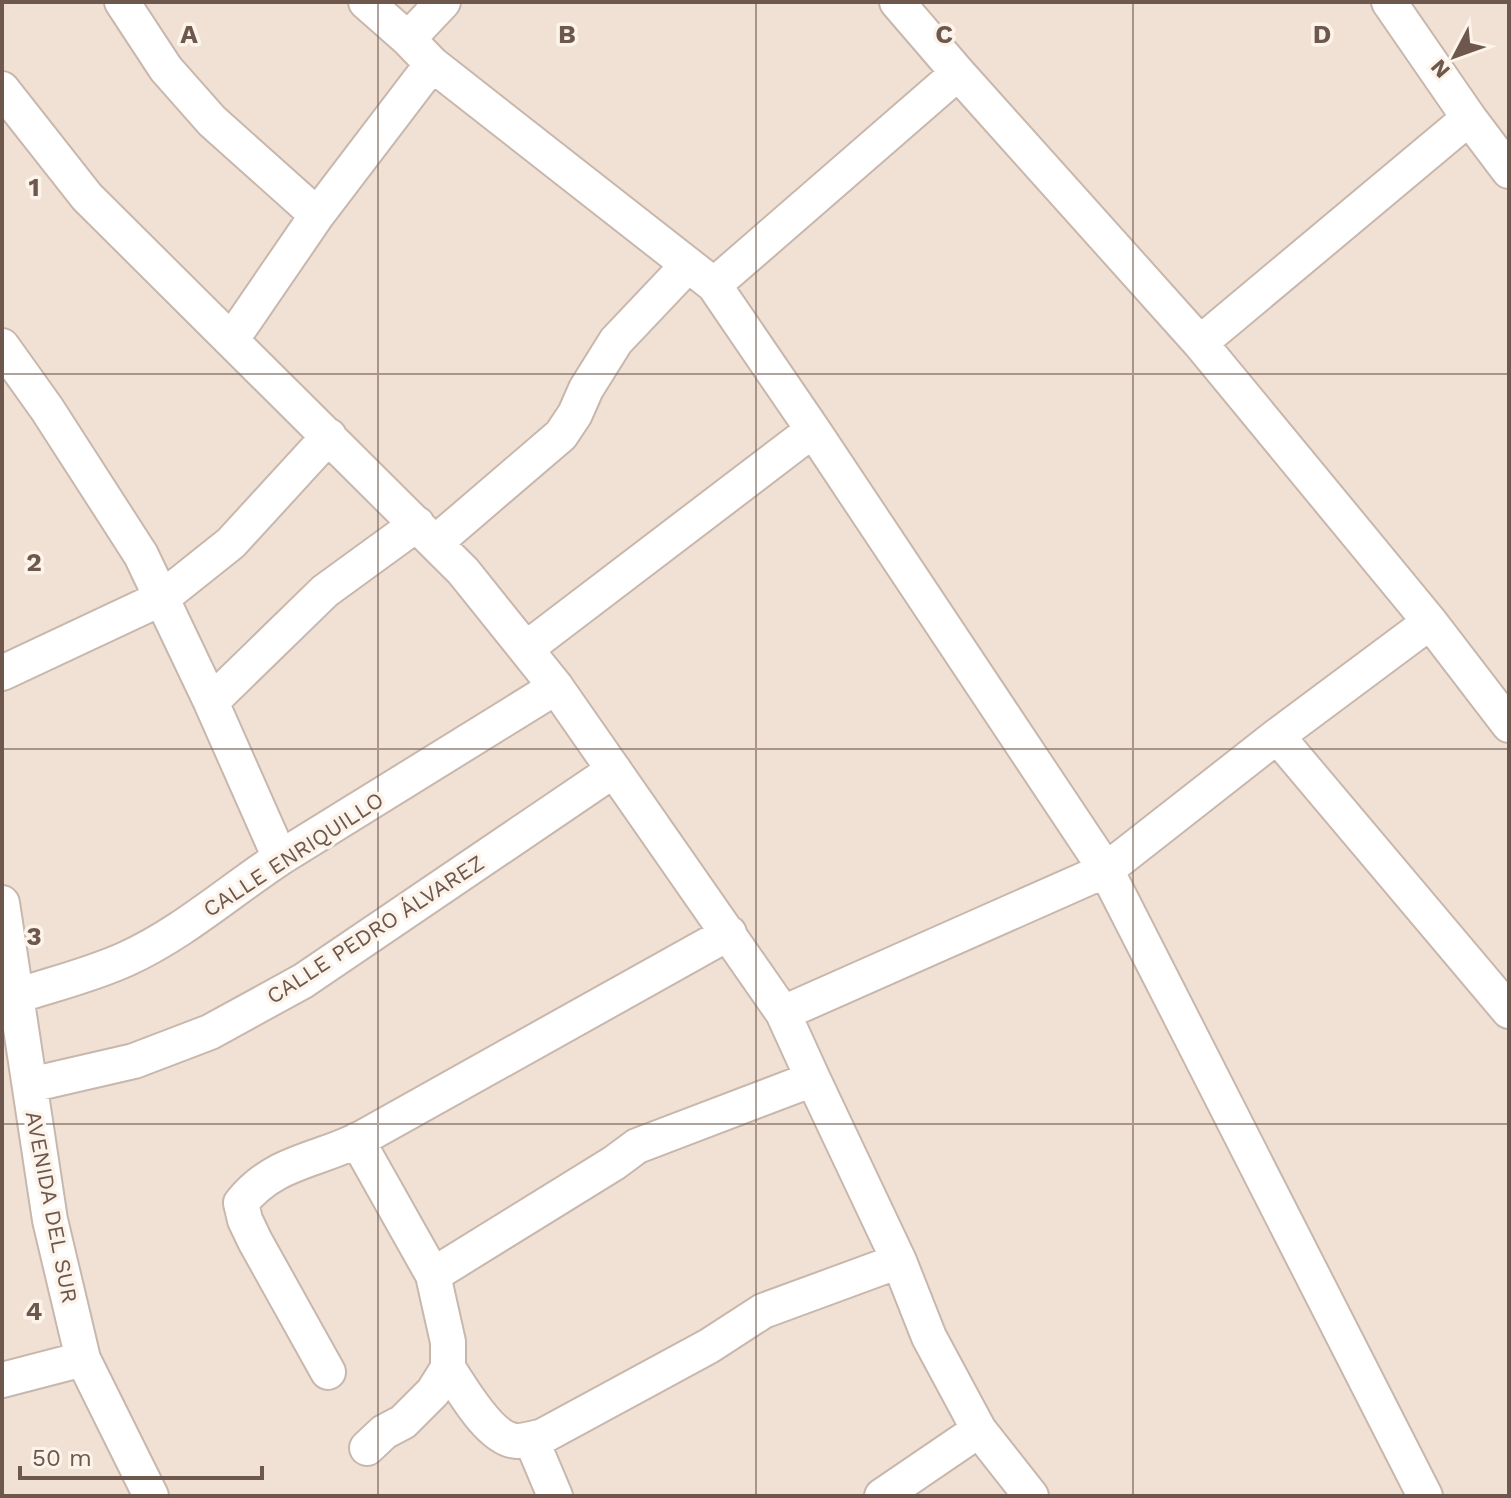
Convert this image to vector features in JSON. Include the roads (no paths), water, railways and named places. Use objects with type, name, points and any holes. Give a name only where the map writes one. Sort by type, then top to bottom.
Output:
[{"type":"street","points":[[122,2],[166,69],[212,121],[317,215]]},
{"type":"street","points":[[366,2],[432,64],[701,275],[813,430],[1106,870],[1425,1496]]},
{"type":"street","points":[[408,39],[443,2]]},
{"type":"street","points":[[897,2],[1200,343],[1430,622],[1509,725]]},
{"type":"street","points":[[1389,2],[1509,171]]},
{"type":"street","points":[[232,339],[317,215],[432,64]]},
{"type":"street","points":[[211,702],[325,591],[426,534],[561,435],[616,341],[958,73]]},
{"type":"street","points":[[2,89],[87,197],[463,571],[556,687],[783,1013],[899,1261],[929,1337],[979,1430],[1031,1496]]},
{"type":"street","points":[[1200,343],[1469,118]]},
{"type":"street","points":[[2,346],[47,409],[141,555],[280,858]]},
{"type":"street","points":[[527,648],[813,430]]},
{"type":"street","points":[[2,673],[162,598],[231,543],[329,436]]},
{"type":"street","points":[[783,1013],[1106,870],[1277,736],[1430,622]]},
{"type":"street","name":"CALLE ENRIQUILLO","points":[[17,996],[92,972],[162,940],[280,858],[556,687]]},
{"type":"street","points":[[1277,736],[1509,1011]]},
{"type":"street","name":"CALLE PEDRO ÁLVAREZ","points":[[30,1085],[134,1061],[223,1025],[303,981],[614,770]]},
{"type":"street","name":"AVENIDA DEL SUR","points":[[2,903],[50,1220],[83,1359],[151,1496]]},
{"type":"street","points":[[328,1372],[245,1220],[241,1203],[251,1190],[280,1169],[357,1140],[729,933]]},
{"type":"street","points":[[433,1275],[637,1146],[813,1079]]},
{"type":"street","points":[[357,1140],[433,1275],[448,1342],[448,1368],[433,1392],[403,1422],[384,1432],[367,1448]]},
{"type":"street","points":[[448,1368],[475,1410],[496,1432],[515,1441],[531,1439],[543,1436],[709,1346],[763,1311],[899,1261]]},
{"type":"street","points":[[2,1380],[83,1359]]},
{"type":"street","points":[[882,1496],[979,1430]]},
{"type":"street","points":[[531,1439],[555,1496]]}]
